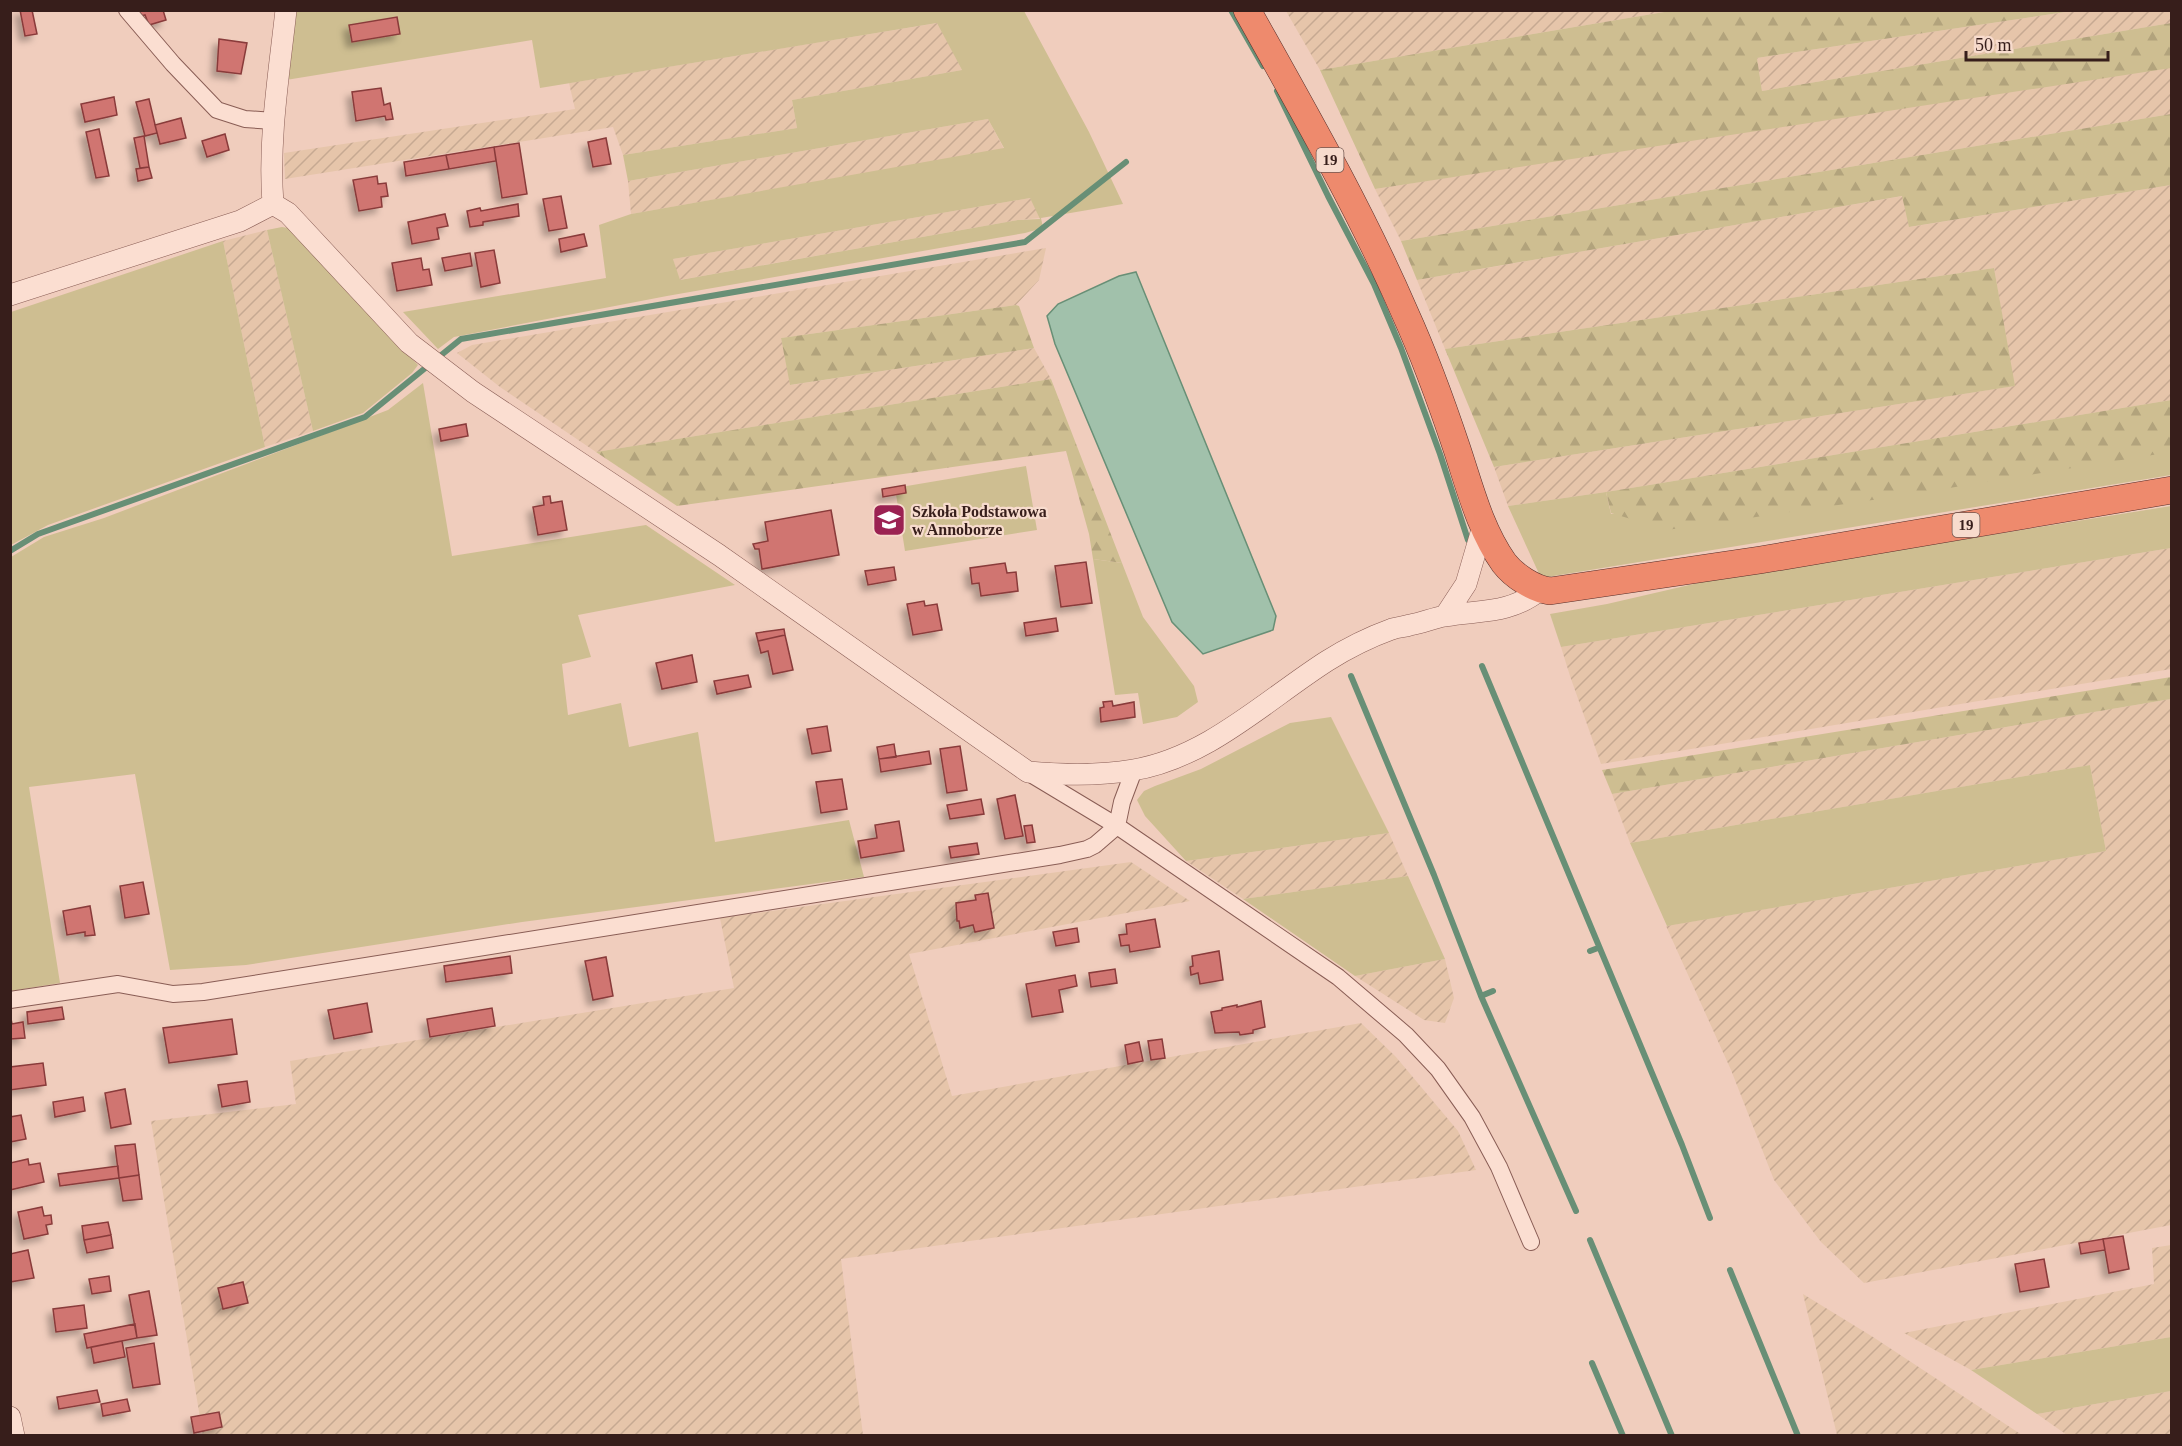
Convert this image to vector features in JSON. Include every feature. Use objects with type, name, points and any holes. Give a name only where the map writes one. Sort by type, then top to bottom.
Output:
[{"type":"highway","name":"19","points":[[1247,10],[1350,196],[1406,314],[1453,437],[1483,526],[1505,564],[1540,590],[1550,591],[1760,560],[2172,490]]},
{"type":"street","points":[[127,10],[173,64],[217,110],[245,119],[274,121]]},
{"type":"street","points":[[273,204],[274,121],[286,10]]},
{"type":"street","points":[[10,295],[240,221],[273,204]]},
{"type":"street","points":[[273,204],[288,213],[410,343],[472,392],[719,555],[1028,772],[1118,826],[1338,977],[1406,1035],[1438,1070],[1472,1118],[1494,1157],[1531,1242]]},
{"type":"street","points":[[1445,616],[1466,584],[1483,526]]},
{"type":"street","points":[[1028,772],[1088,774],[1134,770],[1186,753],[1247,717],[1340,654],[1394,628],[1445,616],[1500,610],[1532,597],[1540,590]]},
{"type":"street","points":[[10,1000],[118,984],[173,994],[203,992],[1060,855],[1095,845],[1118,826],[1122,802],[1134,770]]},
{"type":"street","points":[[10,1417],[14,1436]]},
{"type":"shaded area","points":[[1286,11],[1670,11],[1320,70]]},
{"type":"shaded area","points":[[2072,11],[2171,11],[2171,23],[1762,91],[1757,58]]},
{"type":"shaded area","points":[[938,23],[962,70],[792,100],[797,128],[623,155],[613,127],[285,179],[284,153],[575,109],[569,83]]},
{"type":"shaded area","points":[[2171,63],[2171,114],[1401,241],[1375,189]]},
{"type":"shaded area","points":[[988,119],[1004,149],[631,214],[628,181]]},
{"type":"shaded area","points":[[2171,185],[2171,400],[1508,506],[1494,467],[2014,386],[1994,268],[1445,349],[1417,280],[1903,196],[1910,227]]},
{"type":"shaded area","points":[[1030,198],[1041,218],[1018,220],[679,280],[673,259]]},
{"type":"shaded area","points":[[267,230],[313,431],[265,447],[223,241]]},
{"type":"shaded area","points":[[1046,248],[1039,280],[1016,305],[781,338],[791,385],[1034,348],[1051,379],[596,452],[500,387],[457,353],[472,345]]},
{"type":"shaded area","points":[[1136,272],[1276,616],[1273,630],[1203,654],[1172,622],[1055,344],[1047,316],[1058,304],[1119,276]]},
{"type":"shaded area","points":[[2171,548],[2171,669],[1601,764],[1561,647]]},
{"type":"shaded area","points":[[2171,699],[2171,1225],[1864,1283],[1821,1242],[1774,1180],[1731,1070],[1666,926],[2106,851],[2090,765],[1630,843],[1612,794]]},
{"type":"shaded area","points":[[1389,833],[1408,876],[1243,899],[1186,861]]},
{"type":"shaded area","points":[[1131,862],[1190,901],[909,954],[952,1096],[1361,1023],[1396,1057],[1458,1131],[1476,1170],[841,1259],[863,1435],[203,1436],[151,1121],[296,1104],[290,1061],[734,988],[720,918]]},
{"type":"shaded area","points":[[1445,959],[1454,998],[1445,1023],[1424,1020],[1355,976]]},
{"type":"shaded area","points":[[2171,1245],[2171,1337],[1971,1370],[1904,1333],[2154,1284],[2152,1248]]},
{"type":"shaded area","points":[[1803,1294],[1873,1337],[2022,1435],[1837,1435]]},
{"type":"shaded area","points":[[2171,1391],[2171,1435],[2067,1435],[2037,1414]]},
{"type":"green space","points":[[296,11],[1024,11],[1089,132],[1123,204],[1041,218],[1043,228],[1025,233],[667,296],[454,337],[438,349],[403,312],[606,278],[599,225],[631,214],[1004,148],[988,119],[628,181],[623,155],[797,128],[792,100],[962,70],[937,23],[540,88],[532,40],[286,80]],"holes":[[[1030,198],[1040,219],[1018,220],[680,280],[673,259]]]},
{"type":"green space","points":[[1670,11],[2072,11],[1757,58],[1762,91],[2171,23],[2171,68],[1375,189],[1320,70]]},
{"type":"green space","points":[[2171,114],[2171,185],[1909,227],[1902,196],[1417,280],[1401,241]]},
{"type":"green space","points":[[282,227],[294,229],[313,253],[418,365],[412,373],[363,413],[313,431],[267,230]]},
{"type":"green space","points":[[223,241],[265,447],[48,525],[11,545],[11,312]]},
{"type":"green space","points":[[1994,268],[2015,386],[1494,467],[1445,349]]},
{"type":"green space","points":[[1019,306],[1034,348],[790,385],[781,338]]},
{"type":"green space","points":[[1051,379],[1122,563],[1093,559],[1089,534],[1066,451],[677,506],[596,452]]},
{"type":"green space","points":[[423,383],[452,556],[646,525],[735,585],[578,615],[591,657],[562,664],[568,715],[621,703],[629,747],[698,732],[715,842],[849,820],[864,877],[522,922],[246,965],[170,970],[135,774],[29,787],[60,983],[11,991],[11,557],[44,537],[104,518],[388,410]]},
{"type":"green space","points":[[2171,400],[2171,452],[1900,496],[1667,530],[1611,513],[1606,492]]},
{"type":"green space","points":[[2171,449],[2171,475],[1541,578],[1508,506],[1606,492],[1611,514]]},
{"type":"green space","points":[[1026,466],[1037,530],[905,551],[895,488]]},
{"type":"green space","points":[[2171,506],[2171,548],[1561,647],[1550,614],[1607,604],[1711,580]]},
{"type":"green space","points":[[1093,559],[1122,563],[1143,617],[1194,686],[1198,702],[1177,717],[1143,724],[1138,693],[1115,695]]},
{"type":"green space","points":[[2171,677],[2171,699],[1612,794],[1602,770]]},
{"type":"green space","points":[[1331,717],[1389,833],[1186,861],[1145,816],[1137,800],[1144,791],[1201,769],[1290,723]]},
{"type":"green space","points":[[2090,765],[2106,851],[1667,926],[1630,843]]},
{"type":"green space","points":[[1408,876],[1445,959],[1355,976],[1243,899]]},
{"type":"green space","points":[[2171,1337],[2171,1391],[2037,1414],[1971,1370]]},
{"type":"building","points":[[20,10],[32,10],[37,34],[25,36]]},
{"type":"building","points":[[135,10],[163,10],[166,20],[149,25],[145,15],[138,17]]},
{"type":"building","points":[[397,17],[400,34],[352,42],[349,25]]},
{"type":"building","points":[[219,39],[247,43],[241,74],[217,71]]},
{"type":"building","points":[[381,88],[384,105],[390,103],[393,119],[386,120],[385,116],[356,121],[352,92]]},
{"type":"building","points":[[114,97],[117,115],[85,122],[81,104]]},
{"type":"building","points":[[149,99],[157,133],[145,136],[136,102]]},
{"type":"building","points":[[181,118],[186,138],[160,144],[155,125]]},
{"type":"building","points":[[99,129],[109,176],[96,178],[86,132]]},
{"type":"building","points":[[225,134],[229,150],[207,157],[202,141]]},
{"type":"building","points":[[144,136],[149,167],[140,168],[134,138]]},
{"type":"building","points":[[606,138],[611,164],[593,167],[588,142]]},
{"type":"building","points":[[519,143],[527,194],[502,198],[494,147]]},
{"type":"building","points":[[494,147],[496,161],[449,169],[446,155]]},
{"type":"building","points":[[446,155],[449,169],[406,176],[404,162]]},
{"type":"building","points":[[149,167],[152,178],[138,181],[136,169]]},
{"type":"building","points":[[377,176],[378,184],[386,183],[388,196],[381,197],[382,207],[359,211],[353,180]]},
{"type":"building","points":[[561,196],[567,228],[549,231],[543,199]]},
{"type":"building","points":[[518,204],[519,216],[483,222],[483,225],[470,227],[467,211],[480,208],[481,211]]},
{"type":"building","points":[[445,214],[448,226],[437,228],[439,239],[412,244],[408,222]]},
{"type":"building","points":[[584,234],[587,246],[561,252],[559,239]]},
{"type":"building","points":[[494,250],[500,283],[481,287],[475,253]]},
{"type":"building","points":[[470,253],[472,266],[445,271],[442,258]]},
{"type":"building","points":[[421,258],[423,270],[429,269],[432,285],[397,291],[392,263]]},
{"type":"building","points":[[466,424],[468,436],[441,441],[439,429]]},
{"type":"building","points":[[905,485],[906,493],[883,497],[882,489]]},
{"type":"building","points":[[550,496],[551,503],[562,501],[567,530],[538,535],[533,507],[544,505],[543,497]]},
{"type":"building","points":[[831,510],[839,555],[762,569],[759,549],[755,549],[753,544],[768,541],[765,522]]},
{"type":"building","points":[[1086,562],[1092,603],[1061,607],[1055,566]]},
{"type":"building","points":[[1005,563],[1007,573],[1016,572],[1018,591],[981,596],[979,583],[972,584],[970,568]]},
{"type":"building","points":[[894,567],[896,580],[868,585],[865,571]]},
{"type":"building","points":[[924,601],[925,606],[937,604],[942,630],[913,635],[907,604]]},
{"type":"building","points":[[1056,618],[1058,631],[1026,636],[1024,623]]},
{"type":"building","points":[[784,629],[785,635],[758,641],[756,633]]},
{"type":"building","points":[[785,635],[793,670],[773,674],[768,651],[761,653],[758,641]]},
{"type":"building","points":[[692,655],[697,682],[662,689],[656,663]]},
{"type":"building","points":[[748,675],[751,687],[717,694],[714,681]]},
{"type":"building","points":[[1112,701],[1113,706],[1134,702],[1135,717],[1101,722],[1100,708],[1104,707],[1103,702]]},
{"type":"building","points":[[827,726],[831,751],[812,754],[807,729]]},
{"type":"building","points":[[894,744],[896,757],[879,759],[877,747]]},
{"type":"building","points":[[960,746],[967,790],[947,793],[940,749]]},
{"type":"building","points":[[929,751],[931,764],[881,772],[879,759]]},
{"type":"building","points":[[842,779],[847,809],[821,813],[816,782]]},
{"type":"building","points":[[1015,795],[1023,836],[1005,839],[997,799]]},
{"type":"building","points":[[981,799],[984,814],[950,819],[947,805]]},
{"type":"building","points":[[899,821],[904,851],[861,858],[858,841],[877,838],[875,825]]},
{"type":"building","points":[[1032,825],[1035,842],[1027,843],[1024,826]]},
{"type":"building","points":[[977,843],[979,854],[951,858],[949,847]]},
{"type":"building","points":[[143,882],[149,914],[125,918],[120,886]]},
{"type":"building","points":[[988,893],[994,928],[975,932],[973,925],[960,928],[959,921],[957,921],[956,903],[976,900],[975,895]]},
{"type":"building","points":[[90,906],[95,935],[85,936],[85,932],[67,935],[63,911]]},
{"type":"building","points":[[1155,919],[1160,947],[1130,952],[1129,945],[1121,946],[1119,935],[1127,934],[1126,924]]},
{"type":"building","points":[[1077,928],[1079,942],[1056,946],[1053,932]]},
{"type":"building","points":[[1219,951],[1223,980],[1200,984],[1198,973],[1191,975],[1192,956]]},
{"type":"building","points":[[510,956],[512,973],[446,982],[444,966]]},
{"type":"building","points":[[606,957],[613,996],[593,1000],[585,961]]},
{"type":"building","points":[[1115,969],[1117,983],[1091,987],[1089,973]]},
{"type":"building","points":[[1075,975],[1077,986],[1059,990],[1063,1012],[1032,1017],[1026,984]]},
{"type":"building","points":[[1261,1001],[1265,1027],[1253,1030],[1253,1033],[1240,1035],[1239,1032],[1215,1033],[1211,1012]]},
{"type":"building","points":[[367,1003],[372,1032],[334,1039],[328,1010]]},
{"type":"building","points":[[62,1007],[64,1019],[28,1024],[27,1012]]},
{"type":"building","points":[[492,1008],[495,1026],[430,1037],[427,1019]]},
{"type":"building","points":[[10,1014],[12,1024],[23,1022],[25,1038],[10,1039]]},
{"type":"building","points":[[232,1019],[237,1054],[169,1063],[163,1028]]},
{"type":"building","points":[[1162,1039],[1165,1058],[1151,1060],[1148,1041]]},
{"type":"building","points":[[1139,1042],[1143,1061],[1128,1064],[1125,1045]]},
{"type":"building","points":[[43,1063],[46,1085],[10,1090],[10,1067]]},
{"type":"building","points":[[247,1081],[250,1102],[222,1107],[218,1085]]},
{"type":"building","points":[[125,1089],[131,1124],[111,1128],[105,1093]]},
{"type":"building","points":[[83,1097],[85,1111],[55,1117],[53,1102]]},
{"type":"building","points":[[21,1115],[26,1139],[10,1142],[10,1117]]},
{"type":"building","points":[[135,1144],[139,1175],[119,1178],[115,1146]]},
{"type":"building","points":[[28,1159],[29,1165],[40,1163],[44,1182],[10,1190],[10,1163]]},
{"type":"building","points":[[118,1166],[119,1178],[60,1186],[58,1174]]},
{"type":"building","points":[[139,1175],[142,1199],[123,1201],[119,1178]]},
{"type":"building","points":[[42,1207],[44,1216],[51,1215],[52,1224],[46,1225],[48,1234],[24,1239],[18,1212]]},
{"type":"building","points":[[108,1222],[111,1235],[84,1240],[82,1226]]},
{"type":"building","points":[[111,1235],[113,1248],[87,1253],[84,1240]]},
{"type":"building","points":[[2123,1236],[2129,1269],[2109,1273],[2103,1239]]},
{"type":"building","points":[[2103,1239],[2105,1250],[2081,1254],[2079,1243]]},
{"type":"building","points":[[28,1250],[34,1278],[10,1282],[10,1254]]},
{"type":"building","points":[[2044,1259],[2049,1287],[2020,1292],[2015,1264]]},
{"type":"building","points":[[109,1276],[111,1291],[92,1294],[89,1279]]},
{"type":"building","points":[[243,1282],[248,1303],[223,1309],[218,1288]]},
{"type":"building","points":[[149,1291],[157,1335],[137,1338],[129,1295]]},
{"type":"building","points":[[84,1305],[87,1328],[56,1332],[53,1309]]},
{"type":"building","points":[[135,1324],[137,1338],[87,1348],[84,1334]]},
{"type":"building","points":[[122,1341],[125,1357],[94,1363],[91,1347]]},
{"type":"building","points":[[154,1343],[160,1384],[133,1388],[126,1348]]},
{"type":"building","points":[[97,1390],[100,1402],[59,1409],[57,1397]]},
{"type":"building","points":[[127,1399],[130,1411],[103,1416],[101,1404]]},
{"type":"building","points":[[219,1412],[222,1427],[194,1433],[191,1417]]},
{"type":"waterway","points":[[1231,10],[1263,66]]},
{"type":"waterway","points":[[1277,91],[1374,284],[1401,348],[1440,454],[1468,540]]},
{"type":"waterway","points":[[10,551],[38,534],[365,417],[461,339],[1025,242],[1126,162]]},
{"type":"waterway","points":[[1482,666],[1682,1145],[1710,1218]]},
{"type":"waterway","points":[[1351,676],[1434,875],[1481,996],[1576,1211]]},
{"type":"waterway","points":[[1590,951],[1598,948]]},
{"type":"waterway","points":[[1481,996],[1493,991]]},
{"type":"waterway","points":[[1590,1240],[1672,1436]]},
{"type":"waterway","points":[[1730,1270],[1798,1436]]},
{"type":"waterway","points":[[1592,1363],[1623,1436]]},
{"type":"place","name":"Szkoła Podstawowa w Annoborze","points":[[889,520]]}]
